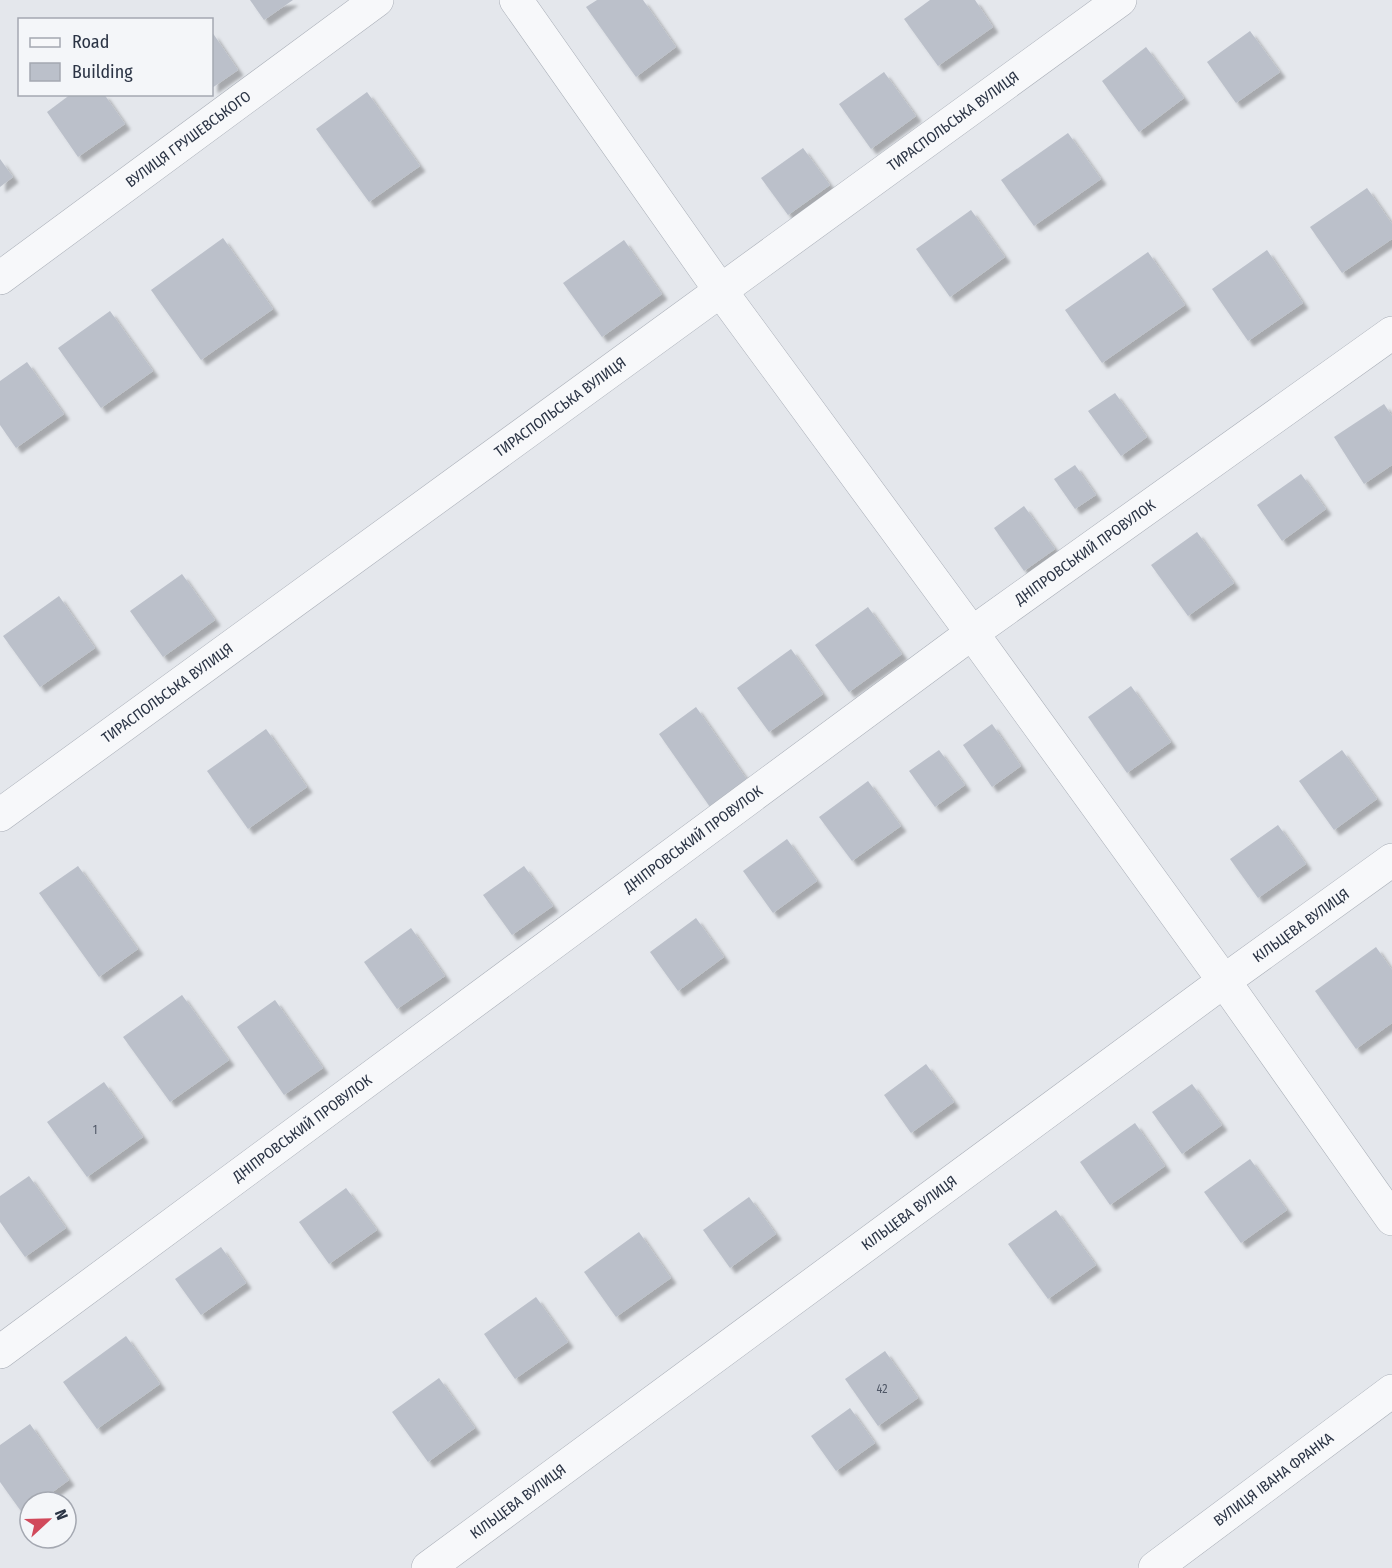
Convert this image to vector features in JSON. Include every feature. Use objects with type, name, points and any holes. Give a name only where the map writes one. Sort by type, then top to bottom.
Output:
[{"type":"street","name":"ВУЛИЦЯ ГРУШЕВСЬКОГО","points":[[0,278],[377,0]]},
{"type":"street","points":[[516,0],[720,290],[1224,981],[1392,1219]]},
{"type":"street","name":"ТИРАСПОЛЬСЬКА ВУЛИЦЯ","points":[[0,815],[1120,0]]},
{"type":"street","name":"ДНІПРОВСЬКИЙ ПРОВУЛОК","points":[[0,1352],[972,633],[1392,333]]},
{"type":"street","name":"КІЛЬЦЕВА ВУЛИЦЯ","points":[[428,1568],[1224,981],[1392,860]]},
{"type":"street","name":"ВУЛИЦЯ ІВАНА ФРАНКА","points":[[1155,1568],[1392,1391]]},
{"type":"building","points":[[250,0],[293,0],[264,20]]},
{"type":"building","points":[[597,0],[643,0],[676,47],[636,77],[586,7]]},
{"type":"building","points":[[930,0],[975,0],[993,27],[938,66],[904,19]]},
{"type":"building","points":[[1250,31],[1280,72],[1236,103],[1207,62]]},
{"type":"building","points":[[213,33],[238,70],[213,87]]},
{"type":"building","points":[[1146,47],[1184,98],[1139,132],[1102,81]]},
{"type":"building","points":[[884,72],[916,116],[871,149],[839,104]]},
{"type":"building","points":[[367,92],[420,166],[369,202],[316,129]]},
{"type":"building","points":[[68,96],[105,96],[125,124],[78,157],[47,112]]},
{"type":"building","points":[[1068,133],[1101,179],[1034,226],[1001,180]]},
{"type":"building","points":[[803,148],[830,185],[788,215],[761,178]]},
{"type":"building","points":[[0,159],[13,177],[0,187]]},
{"type":"building","points":[[1367,188],[1392,224],[1392,239],[1342,273],[1310,227]]},
{"type":"building","points":[[971,210],[1005,257],[950,297],[916,249]]},
{"type":"building","points":[[223,238],[273,309],[201,360],[151,290]]},
{"type":"building","points":[[624,240],[662,294],[602,337],[563,283]]},
{"type":"building","points":[[1267,250],[1303,303],[1248,341],[1212,289]]},
{"type":"building","points":[[1148,252],[1185,305],[1102,363],[1065,310]]},
{"type":"building","points":[[110,311],[153,371],[101,408],[58,348]]},
{"type":"building","points":[[27,362],[64,414],[16,448],[0,425],[0,381]]},
{"type":"building","points":[[1115,393],[1147,437],[1121,456],[1088,411]]},
{"type":"building","points":[[1384,404],[1392,416],[1392,465],[1364,484],[1334,437]]},
{"type":"building","points":[[1075,465],[1096,495],[1075,509],[1054,479]]},
{"type":"building","points":[[1301,474],[1326,509],[1282,541],[1257,505]]},
{"type":"building","points":[[1024,506],[1055,549],[1024,571],[994,528]]},
{"type":"building","points":[[1197,532],[1234,583],[1188,616],[1151,565]]},
{"type":"building","points":[[182,574],[215,620],[163,657],[130,611]]},
{"type":"building","points":[[59,596],[95,648],[40,687],[3,636]]},
{"type":"building","points":[[868,607],[902,654],[849,692],[815,645]]},
{"type":"building","points":[[791,649],[823,694],[769,732],[737,688]]},
{"type":"building","points":[[1131,686],[1171,742],[1127,773],[1088,717]]},
{"type":"building","points":[[696,707],[748,781],[710,807],[659,734]]},
{"type":"building","points":[[992,724],[1021,766],[992,787],[963,745]]},
{"type":"building","points":[[266,729],[307,787],[248,829],[207,771]]},
{"type":"building","points":[[939,750],[965,785],[935,807],[909,771]]},
{"type":"building","points":[[1342,750],[1377,799],[1334,830],[1299,781]]},
{"type":"building","points":[[868,781],[901,826],[852,861],[819,817]]},
{"type":"building","points":[[1278,825],[1306,864],[1258,898],[1230,859]]},
{"type":"building","points":[[787,839],[817,881],[773,913],[743,871]]},
{"type":"building","points":[[78,866],[138,949],[99,977],[39,893]]},
{"type":"building","points":[[524,866],[553,906],[512,935],[483,895]]},
{"type":"building","points":[[696,918],[724,957],[678,991],[650,952]]},
{"type":"building","points":[[411,928],[445,976],[397,1009],[364,962]]},
{"type":"building","points":[[1376,947],[1392,970],[1392,1023],[1356,1049],[1315,991]]},
{"type":"building","points":[[182,995],[229,1060],[170,1102],[123,1037]]},
{"type":"building","points":[[275,1000],[323,1068],[284,1095],[237,1027]]},
{"type":"building","points":[[926,1064],[954,1102],[911,1133],[884,1095]]},
{"type":"building","points":[[104,1082],[143,1137],[87,1177],[47,1122]]},
{"type":"building","points":[[1192,1084],[1222,1125],[1182,1154],[1152,1112]]},
{"type":"building","points":[[1135,1123],[1165,1166],[1110,1205],[1080,1162]]},
{"type":"building","points":[[1250,1159],[1287,1210],[1241,1243],[1204,1192]]},
{"type":"building","points":[[29,1176],[66,1228],[25,1257],[0,1222],[0,1196]]},
{"type":"building","points":[[346,1188],[377,1230],[329,1264],[299,1222]]},
{"type":"building","points":[[749,1197],[776,1234],[730,1268],[703,1230]]},
{"type":"building","points":[[1056,1210],[1096,1265],[1048,1299],[1008,1244]]},
{"type":"building","points":[[639,1232],[671,1278],[616,1317],[584,1272]]},
{"type":"building","points":[[221,1247],[246,1283],[201,1315],[175,1279]]},
{"type":"building","points":[[536,1297],[568,1342],[515,1379],[484,1334]]},
{"type":"building","points":[[126,1336],[160,1384],[97,1429],[63,1382]]},
{"type":"building","points":[[885,1351],[918,1398],[878,1426],[845,1379]]},
{"type":"building","points":[[439,1378],[475,1428],[428,1462],[392,1412]]},
{"type":"building","points":[[850,1408],[875,1443],[836,1471],[811,1436]]},
{"type":"building","points":[[30,1424],[69,1480],[55,1490],[18,1490],[18,1507],[0,1482],[0,1445]]}]
